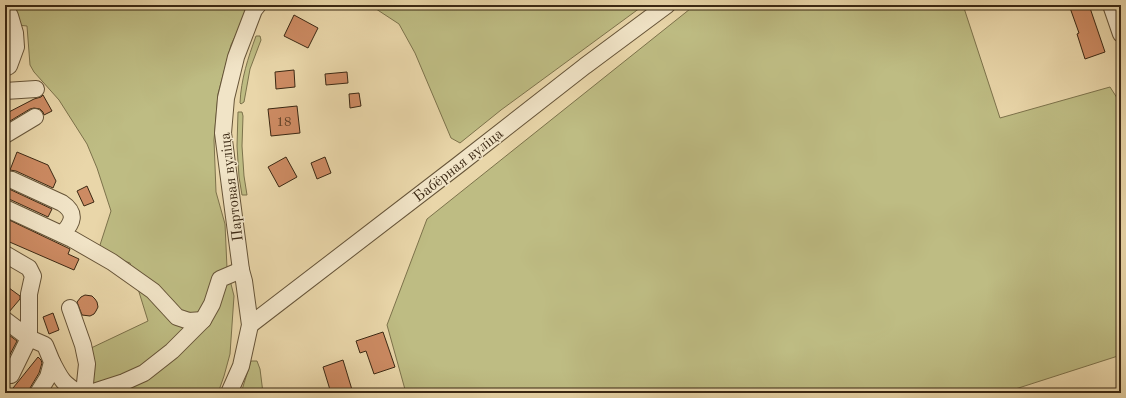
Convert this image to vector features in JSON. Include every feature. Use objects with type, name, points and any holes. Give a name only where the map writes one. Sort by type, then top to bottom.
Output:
[{"type":"street","name":"Партовая вуліца","points":[[250,325],[241,270],[223,133],[226,98],[236,57],[254,10],[258,5]]},
{"type":"street","name":"Бабёрная вуліца","points":[[250,325],[585,66],[667,5]]},
{"type":"street","points":[[1111,5],[1121,34]]},
{"type":"street","points":[[5,6],[10,16],[15,33],[16,48],[9,66],[5,68]]},
{"type":"street","points":[[5,91],[36,89]]},
{"type":"street","points":[[5,135],[35,117]]},
{"type":"street","points":[[5,179],[12,180],[69,207],[72,215],[72,221],[62,234]]},
{"type":"street","points":[[5,208],[72,239],[112,262],[153,291],[177,317],[189,321],[203,320]]},
{"type":"street","points":[[5,254],[29,268],[33,276],[30,294],[29,338],[7,376]]},
{"type":"street","points":[[90,393],[124,382],[144,373],[172,351],[203,320],[212,304],[220,280],[241,270]]},
{"type":"street","points":[[70,308],[88,364],[84,393]]},
{"type":"street","points":[[5,320],[29,338],[44,345],[61,380],[80,393]]},
{"type":"street","points":[[229,393],[241,366],[250,325]]},
{"type":"street","points":[[38,393],[48,377],[52,362]]},
{"type":"shaded area","points":[[5,5],[250,5],[231,45],[218,94],[214,140],[216,192],[225,224],[227,268],[234,296],[230,354],[218,393],[66,393],[80,388],[89,349],[148,321],[130,263],[106,252],[100,245],[111,211],[97,168],[87,144],[59,100],[34,72],[30,65],[27,26],[8,24]]},
{"type":"shaded area","points":[[370,5],[644,5],[501,110],[460,143],[451,138],[415,53],[399,24]]},
{"type":"shaded area","points":[[695,5],[963,5],[1000,118],[1110,87],[1121,104],[1121,355],[1003,393],[406,393],[387,325],[427,219]]},
{"type":"shaded area","points":[[256,36],[260,36],[261,40],[250,69],[244,102],[241,104],[243,77]]},
{"type":"shaded area","points":[[238,112],[242,112],[243,116],[242,146],[247,195],[242,195],[239,177],[237,146]]},
{"type":"shaded area","points":[[251,361],[257,361],[260,369],[263,393],[241,393]]},
{"type":"building","points":[[1069,5],[1089,5],[1105,52],[1085,59],[1077,34],[1079,33]]},
{"type":"building","points":[[294,15],[318,28],[308,48],[284,36]]},
{"type":"building","points":[[294,70],[295,87],[276,89],[275,72]]},
{"type":"building","points":[[347,72],[348,83],[326,85],[325,74]]},
{"type":"building","points":[[359,93],[361,106],[350,108],[349,94]]},
{"type":"building","points":[[43,95],[52,111],[44,115],[40,109],[30,109],[5,124],[5,114]]},
{"type":"building","points":[[297,106],[300,133],[271,136],[268,109]]},
{"type":"building","points":[[17,152],[48,165],[56,181],[53,188],[16,171],[10,170]]},
{"type":"building","points":[[286,157],[297,177],[279,187],[268,167]]},
{"type":"building","points":[[325,157],[331,173],[317,179],[311,163]]},
{"type":"building","points":[[87,186],[94,202],[84,206],[77,191]]},
{"type":"building","points":[[5,189],[9,189],[52,209],[48,217],[9,199],[5,199]]},
{"type":"building","points":[[5,218],[70,249],[68,254],[79,259],[74,270],[5,240]]},
{"type":"building","points":[[5,285],[20,296],[20,299],[9,312],[5,311]]},
{"type":"building","points":[[85,295],[92,296],[97,302],[98,307],[96,311],[90,316],[82,315],[77,302]]},
{"type":"building","points":[[53,313],[59,330],[49,334],[43,317]]},
{"type":"building","points":[[5,332],[17,341],[5,364]]},
{"type":"building","points":[[383,332],[395,367],[374,374],[366,351],[360,353],[356,341]]},
{"type":"building","points":[[38,357],[42,363],[39,373],[29,392],[9,393]]},
{"type":"building","points":[[343,360],[353,393],[331,393],[323,367]]}]
